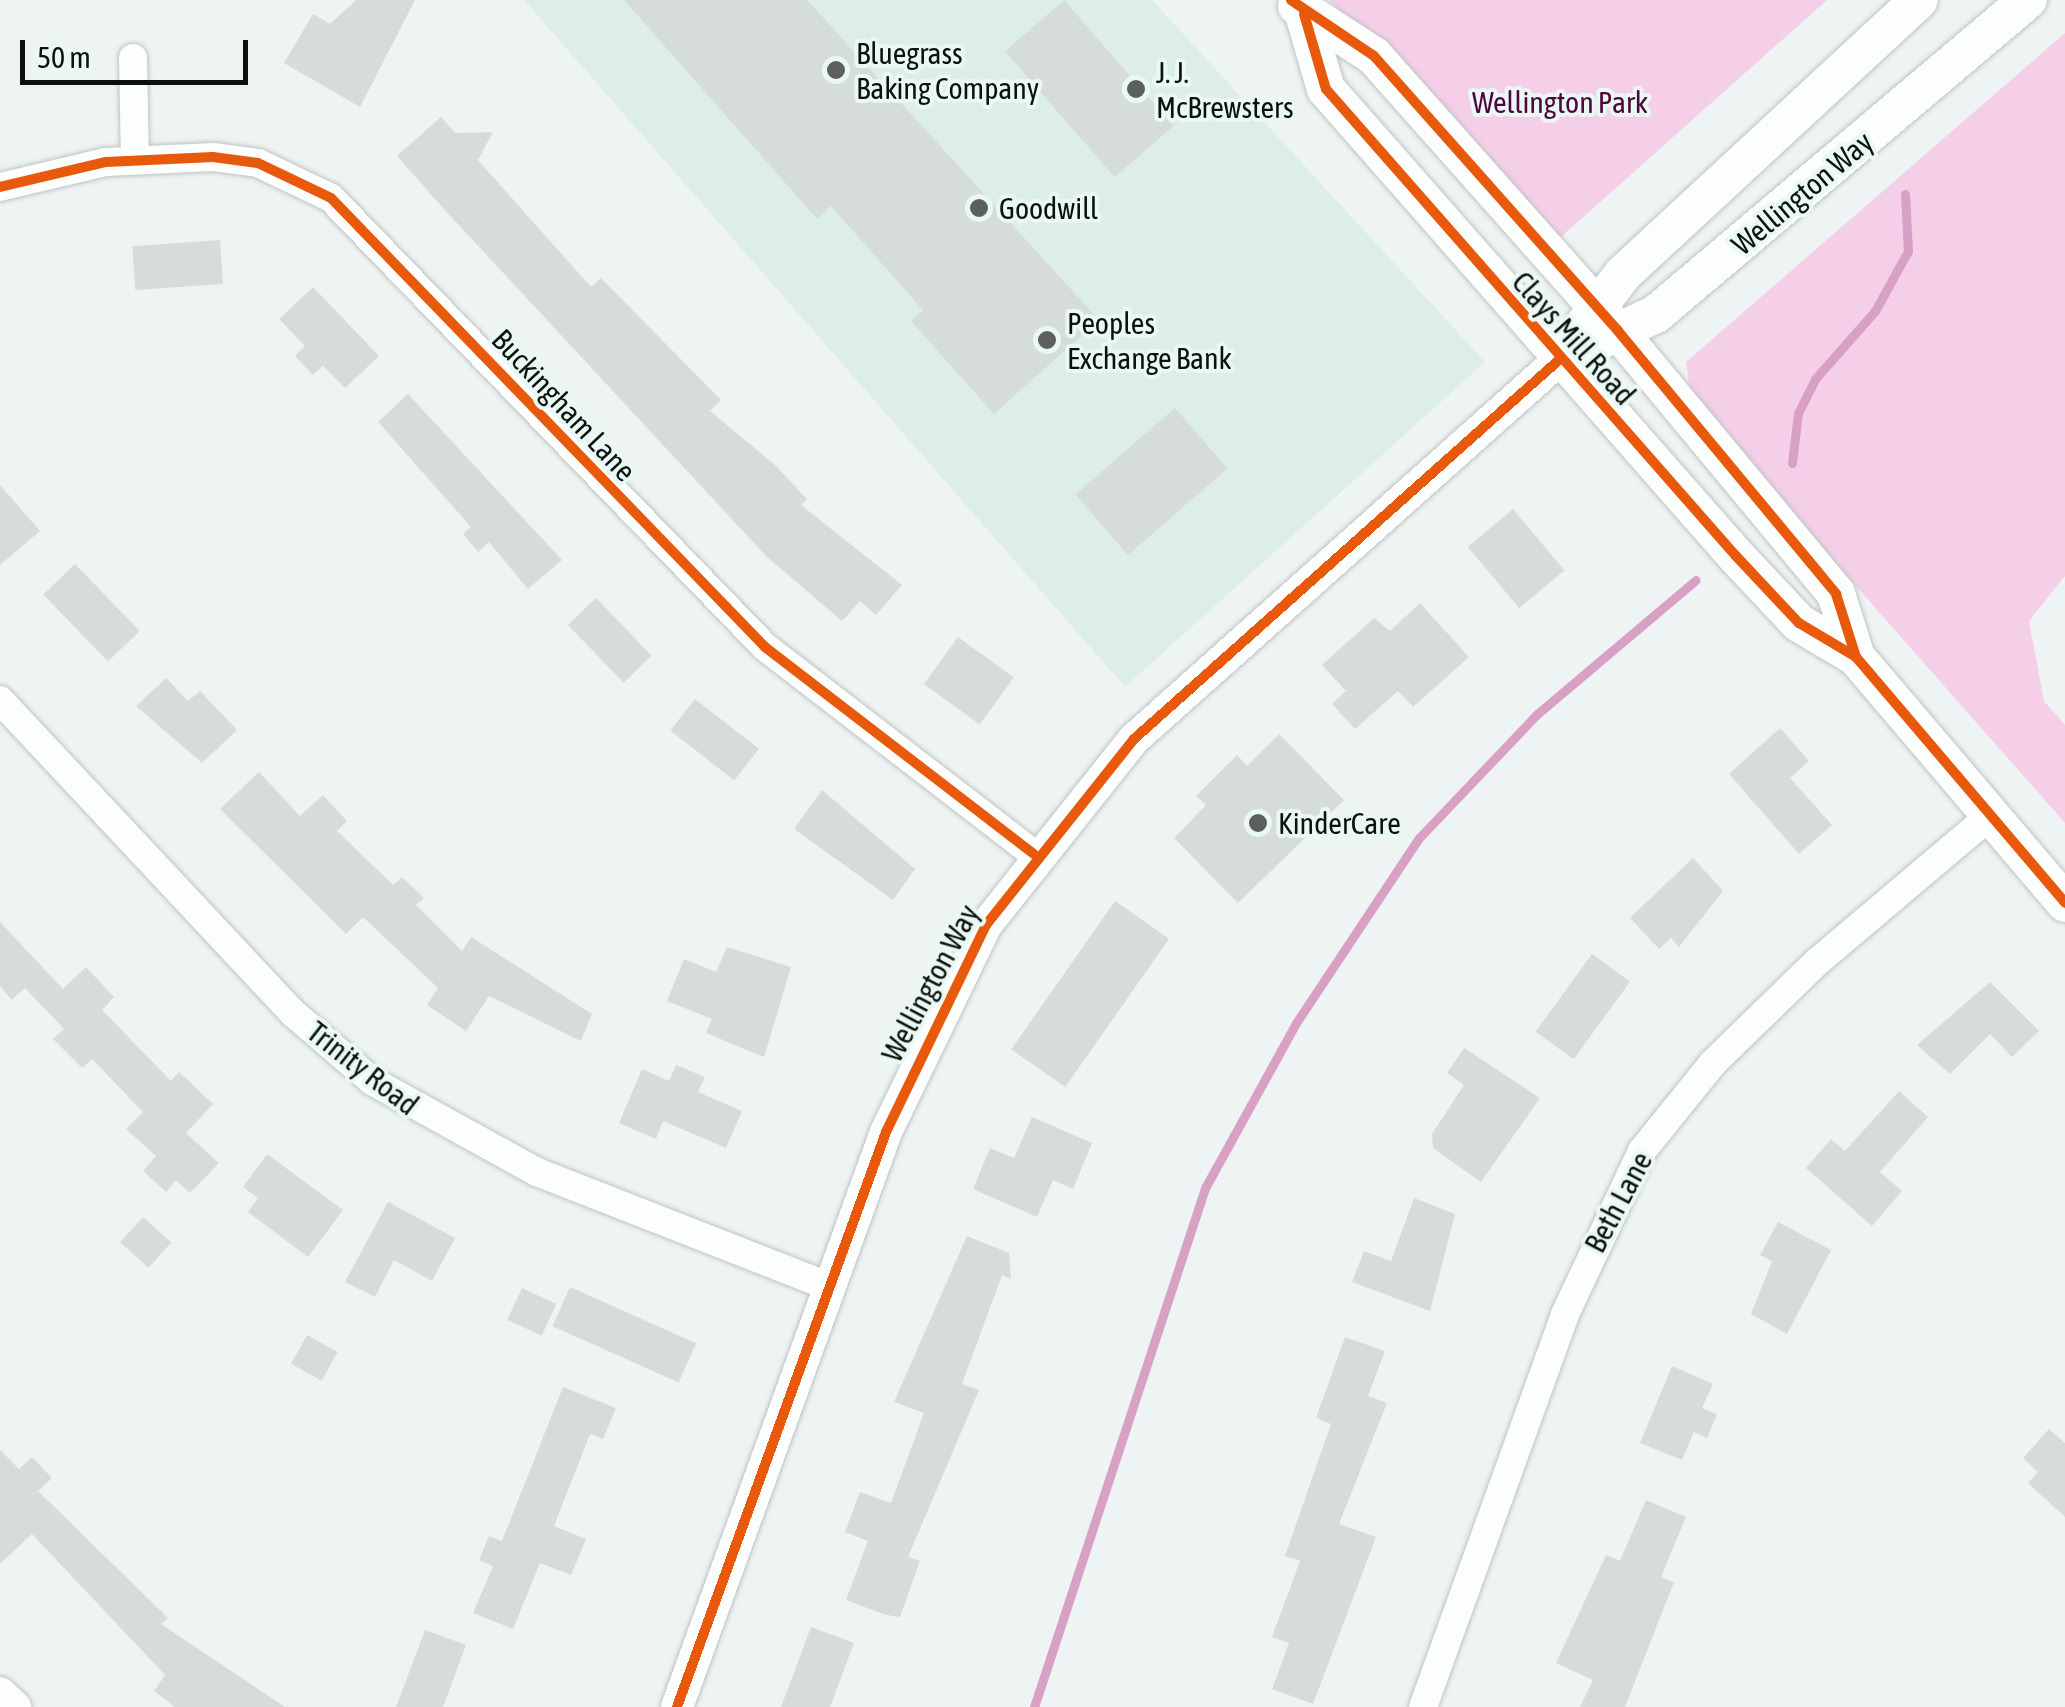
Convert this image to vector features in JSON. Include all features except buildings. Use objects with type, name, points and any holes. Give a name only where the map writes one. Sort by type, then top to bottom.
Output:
[{"type":"main road","name":"Wellington Way","points":[[1559,360],[1608,319],[1919,0]]},
{"type":"main road","name":"Wellington Way","points":[[1608,319],[1656,314],[2028,0]]},
{"type":"main road","name":"Clays Mill Road","points":[[1298,7],[1374,56],[1608,319],[1836,594],[1856,657]]},
{"type":"main road","name":"Clays Mill Road","points":[[1298,7],[1326,89],[1559,360],[1800,623],[1856,657],[2065,904]]},
{"type":"street","points":[[133,58],[135,160]]},
{"type":"street","name":"Buckingham Lane","points":[[0,188],[135,160],[258,163],[331,198],[765,647],[1034,854]]},
{"type":"street","name":"Wellington Way","points":[[676,1707],[918,1051],[1034,854],[1193,681],[1559,360]]},
{"type":"street","name":"Trinity Road","points":[[0,700],[293,1013],[372,1081],[537,1172],[830,1287]]},
{"type":"street","name":"Beth Lane","points":[[1423,1707],[1565,1314],[1642,1152],[1714,1063],[1804,974],[1991,816]]},
{"type":"street","points":[[0,1693],[14,1707]]},
{"type":"shaded area","points":[[524,0],[1152,0],[1485,362],[1125,687]]},
{"type":"green space","name":"Wellington Park","points":[[1330,0],[1827,0],[1552,245]]},
{"type":"green space","points":[[2065,33],[2065,576],[2029,621],[2044,701],[2065,725],[2065,823],[1691,399],[1686,362]]},
{"type":"waterway","points":[[1792,463],[1798,413],[1815,379],[1875,311],[1908,251],[1905,194]]},
{"type":"waterway","points":[[1034,1707],[1205,1188],[1296,1023],[1419,838],[1536,715],[1696,580]]},
{"type":"cycle path","points":[[1291,0],[1374,56],[1618,331],[1836,594],[1856,657]]},
{"type":"cycle path","points":[[1304,14],[1326,89],[1736,556],[1799,623],[1856,657],[2065,903]]},
{"type":"cycle path","points":[[0,187],[106,162],[213,157],[258,163],[331,198],[765,647],[1034,854]]},
{"type":"cycle path","points":[[677,1707],[886,1132],[986,925],[1134,739],[1559,360]]},
{"type":"place","name":"Bluegrass Baking Company","points":[[836,70]]},
{"type":"place","name":"J. J. McBrewsters","points":[[1136,89]]},
{"type":"place","name":"Goodwill","points":[[979,208]]},
{"type":"place","name":"Peoples Exchange Bank","points":[[1047,340]]},
{"type":"place","name":"KinderCare","points":[[1258,823]]}]
